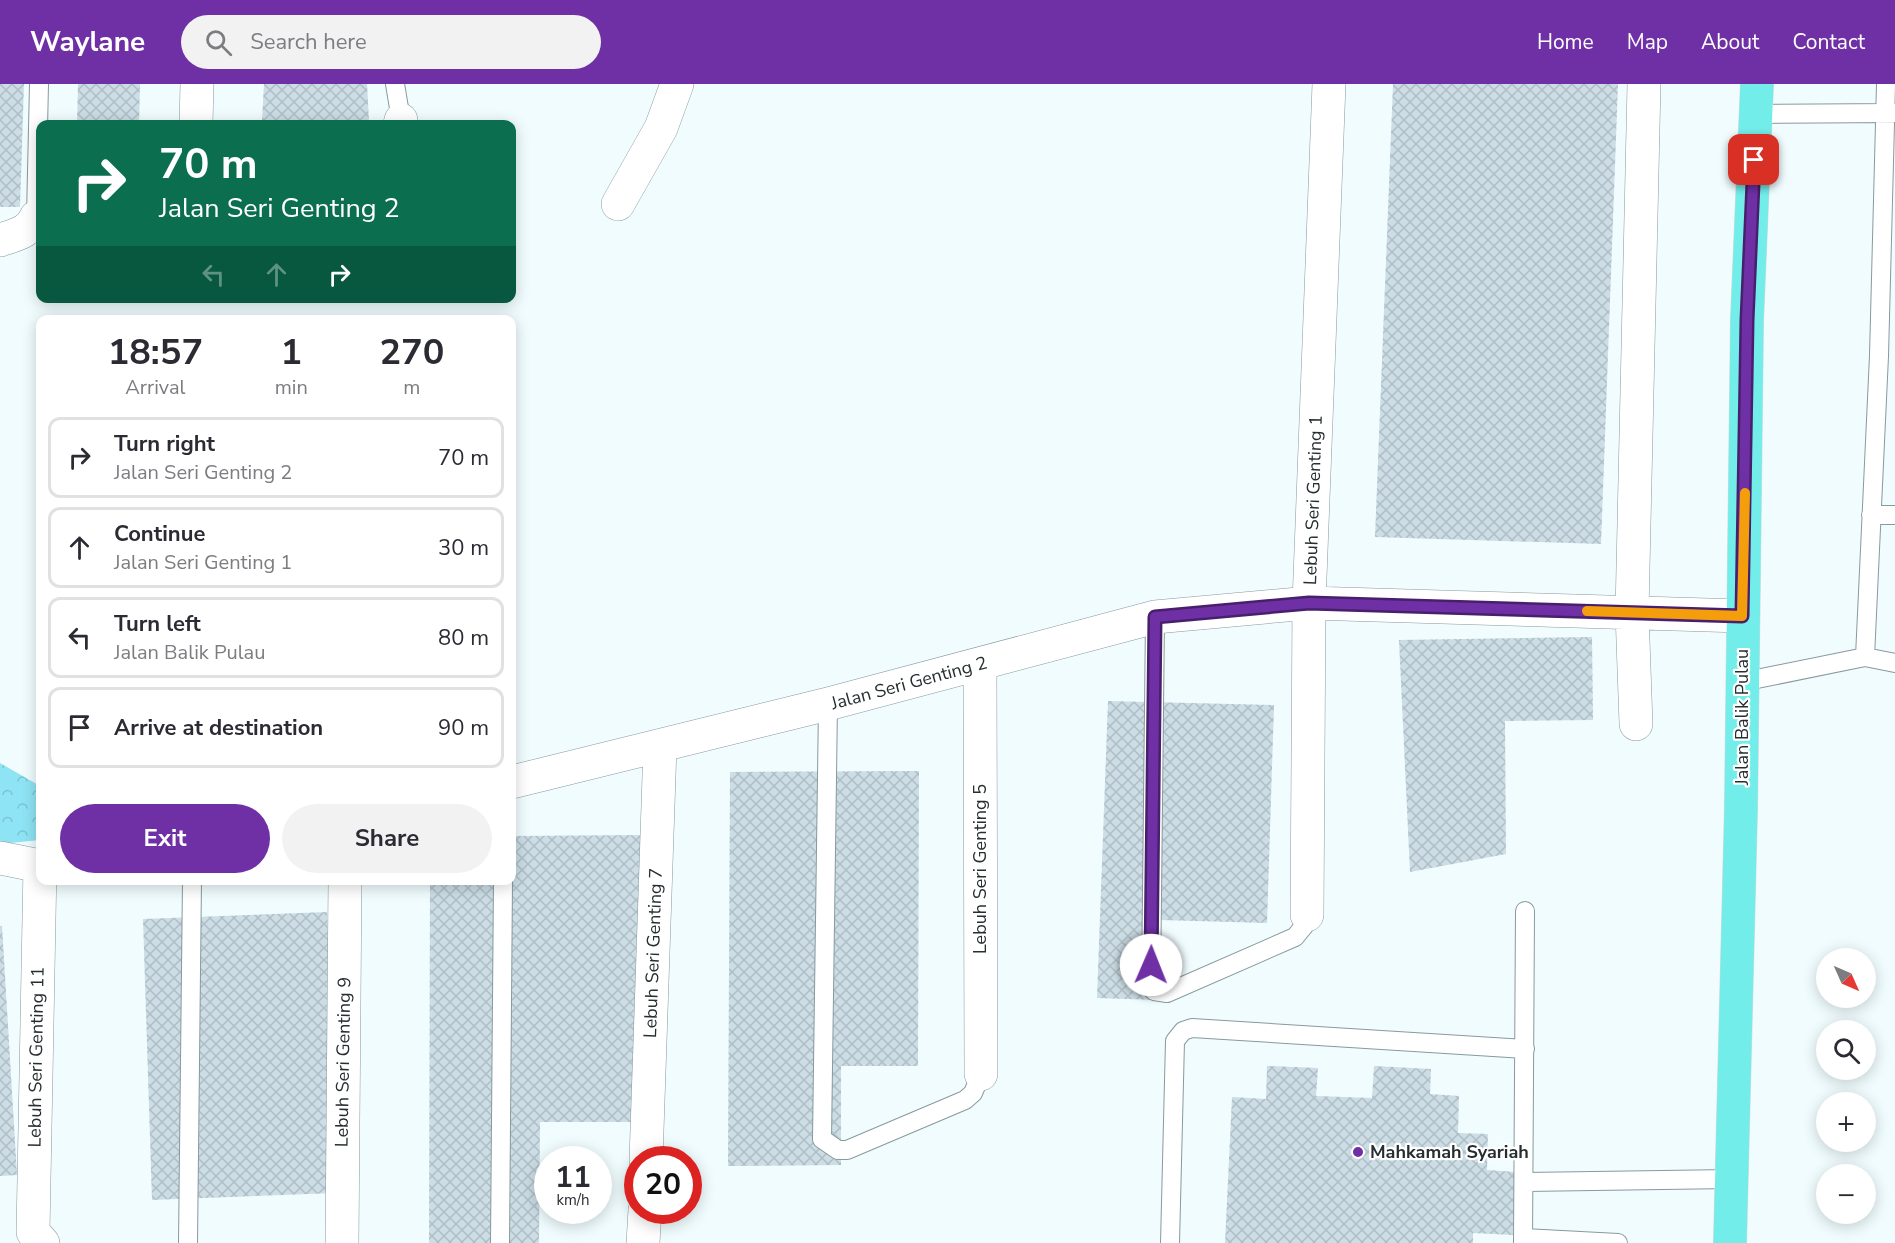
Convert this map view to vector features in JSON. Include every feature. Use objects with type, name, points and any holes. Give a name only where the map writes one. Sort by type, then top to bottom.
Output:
[{"type":"main road","name":"Jalan Balik Pulau","points":[[1730,1243],[1741,808],[1747,320],[1757,99]]},
{"type":"street","points":[[196,120],[197,84]]},
{"type":"street","points":[[618,204],[661,128],[677,84]]},
{"type":"street","name":"Lebuh Seri Genting 1","points":[[1307,915],[1309,603],[1329,84]]},
{"type":"street","points":[[1636,724],[1632,612],[1644,84]]},
{"type":"street","points":[[0,240],[25,232],[36,217]]},
{"type":"street","name":"Jalan Seri Genting 2","points":[[516,781],[828,704],[1155,617],[1309,603],[1742,616]]},
{"type":"street","name":"Lebuh Seri Genting 5","points":[[980,664],[981,1074]]},
{"type":"street","name":"Lebuh Seri Genting 7","points":[[646,1146],[660,746]]},
{"type":"street","points":[[0,858],[36,865]]},
{"type":"street","name":"Lebuh Seri Genting 11","points":[[40,885],[33,1232],[43,1243]]},
{"type":"street","name":"Lebuh Seri Genting 9","points":[[342,1243],[345,885]]},
{"type":"street","points":[[643,1243],[644,1224]]},
{"type":"lane","points":[[38,120],[39,84]]},
{"type":"lane","points":[[395,84],[400,120]]},
{"type":"lane","points":[[1865,657],[1871,515],[1887,356],[1890,113],[1886,84]]},
{"type":"lane","points":[[1757,99],[1890,113]]},
{"type":"lane","points":[[1871,515],[1895,515]]},
{"type":"lane","points":[[1155,617],[1151,988],[1154,991],[1167,993],[1295,937],[1304,926],[1307,915]]},
{"type":"lane","points":[[1742,682],[1865,657],[1895,663]]},
{"type":"lane","points":[[828,704],[822,1139],[838,1150],[847,1150],[965,1100],[973,1093],[981,1074]]},
{"type":"lane","points":[[188,1243],[192,885]]},
{"type":"lane","points":[[500,1243],[503,885]]},
{"type":"lane","points":[[1525,911],[1523,1241],[1618,1243]]},
{"type":"lane","points":[[1170,1243],[1175,1041],[1183,1031],[1192,1028],[1525,1049]]},
{"type":"lane","points":[[1525,1182],[1731,1179]]},
{"type":"green space","points":[[0,763],[36,784],[36,840],[0,844]]},
{"type":"building","points":[[0,84],[24,84],[20,207],[0,207]]},
{"type":"building","points":[[78,84],[140,84],[139,120],[77,120]]},
{"type":"building","points":[[264,84],[367,84],[369,120],[262,120]]},
{"type":"building","points":[[1393,84],[1618,84],[1601,544],[1375,537]]},
{"type":"building","points":[[1592,637],[1593,720],[1505,721],[1506,854],[1410,872],[1399,640]]},
{"type":"building","points":[[1108,701],[1274,705],[1267,923],[1161,920],[1158,1000],[1097,998]]},
{"type":"building","points":[[919,771],[918,1066],[841,1066],[841,1165],[728,1166],[730,772]]},
{"type":"building","points":[[647,835],[646,1122],[540,1122],[540,1146],[534,1146],[534,1224],[539,1224],[539,1243],[429,1243],[430,885],[516,885],[516,836]]},
{"type":"building","points":[[327,912],[336,1193],[152,1200],[143,919]]},
{"type":"building","points":[[0,926],[2,926],[17,1175],[0,1176]]},
{"type":"building","name":"Mahkamah Syariah","points":[[1267,1066],[1318,1068],[1316,1096],[1372,1098],[1374,1066],[1431,1069],[1430,1094],[1459,1096],[1458,1133],[1488,1134],[1487,1170],[1516,1172],[1513,1235],[1473,1233],[1473,1243],[1225,1243],[1232,1097],[1266,1099]]},
{"type":"slow traffic","points":[[1587,611],[1742,616],[1745,493]]},
{"type":"place","name":"Mahkamah Syariah","points":[[1358,1152]]},
{"type":"route","points":[[1151,965],[1155,617],[1309,603],[1742,616],[1747,320],[1754,160]]}]
